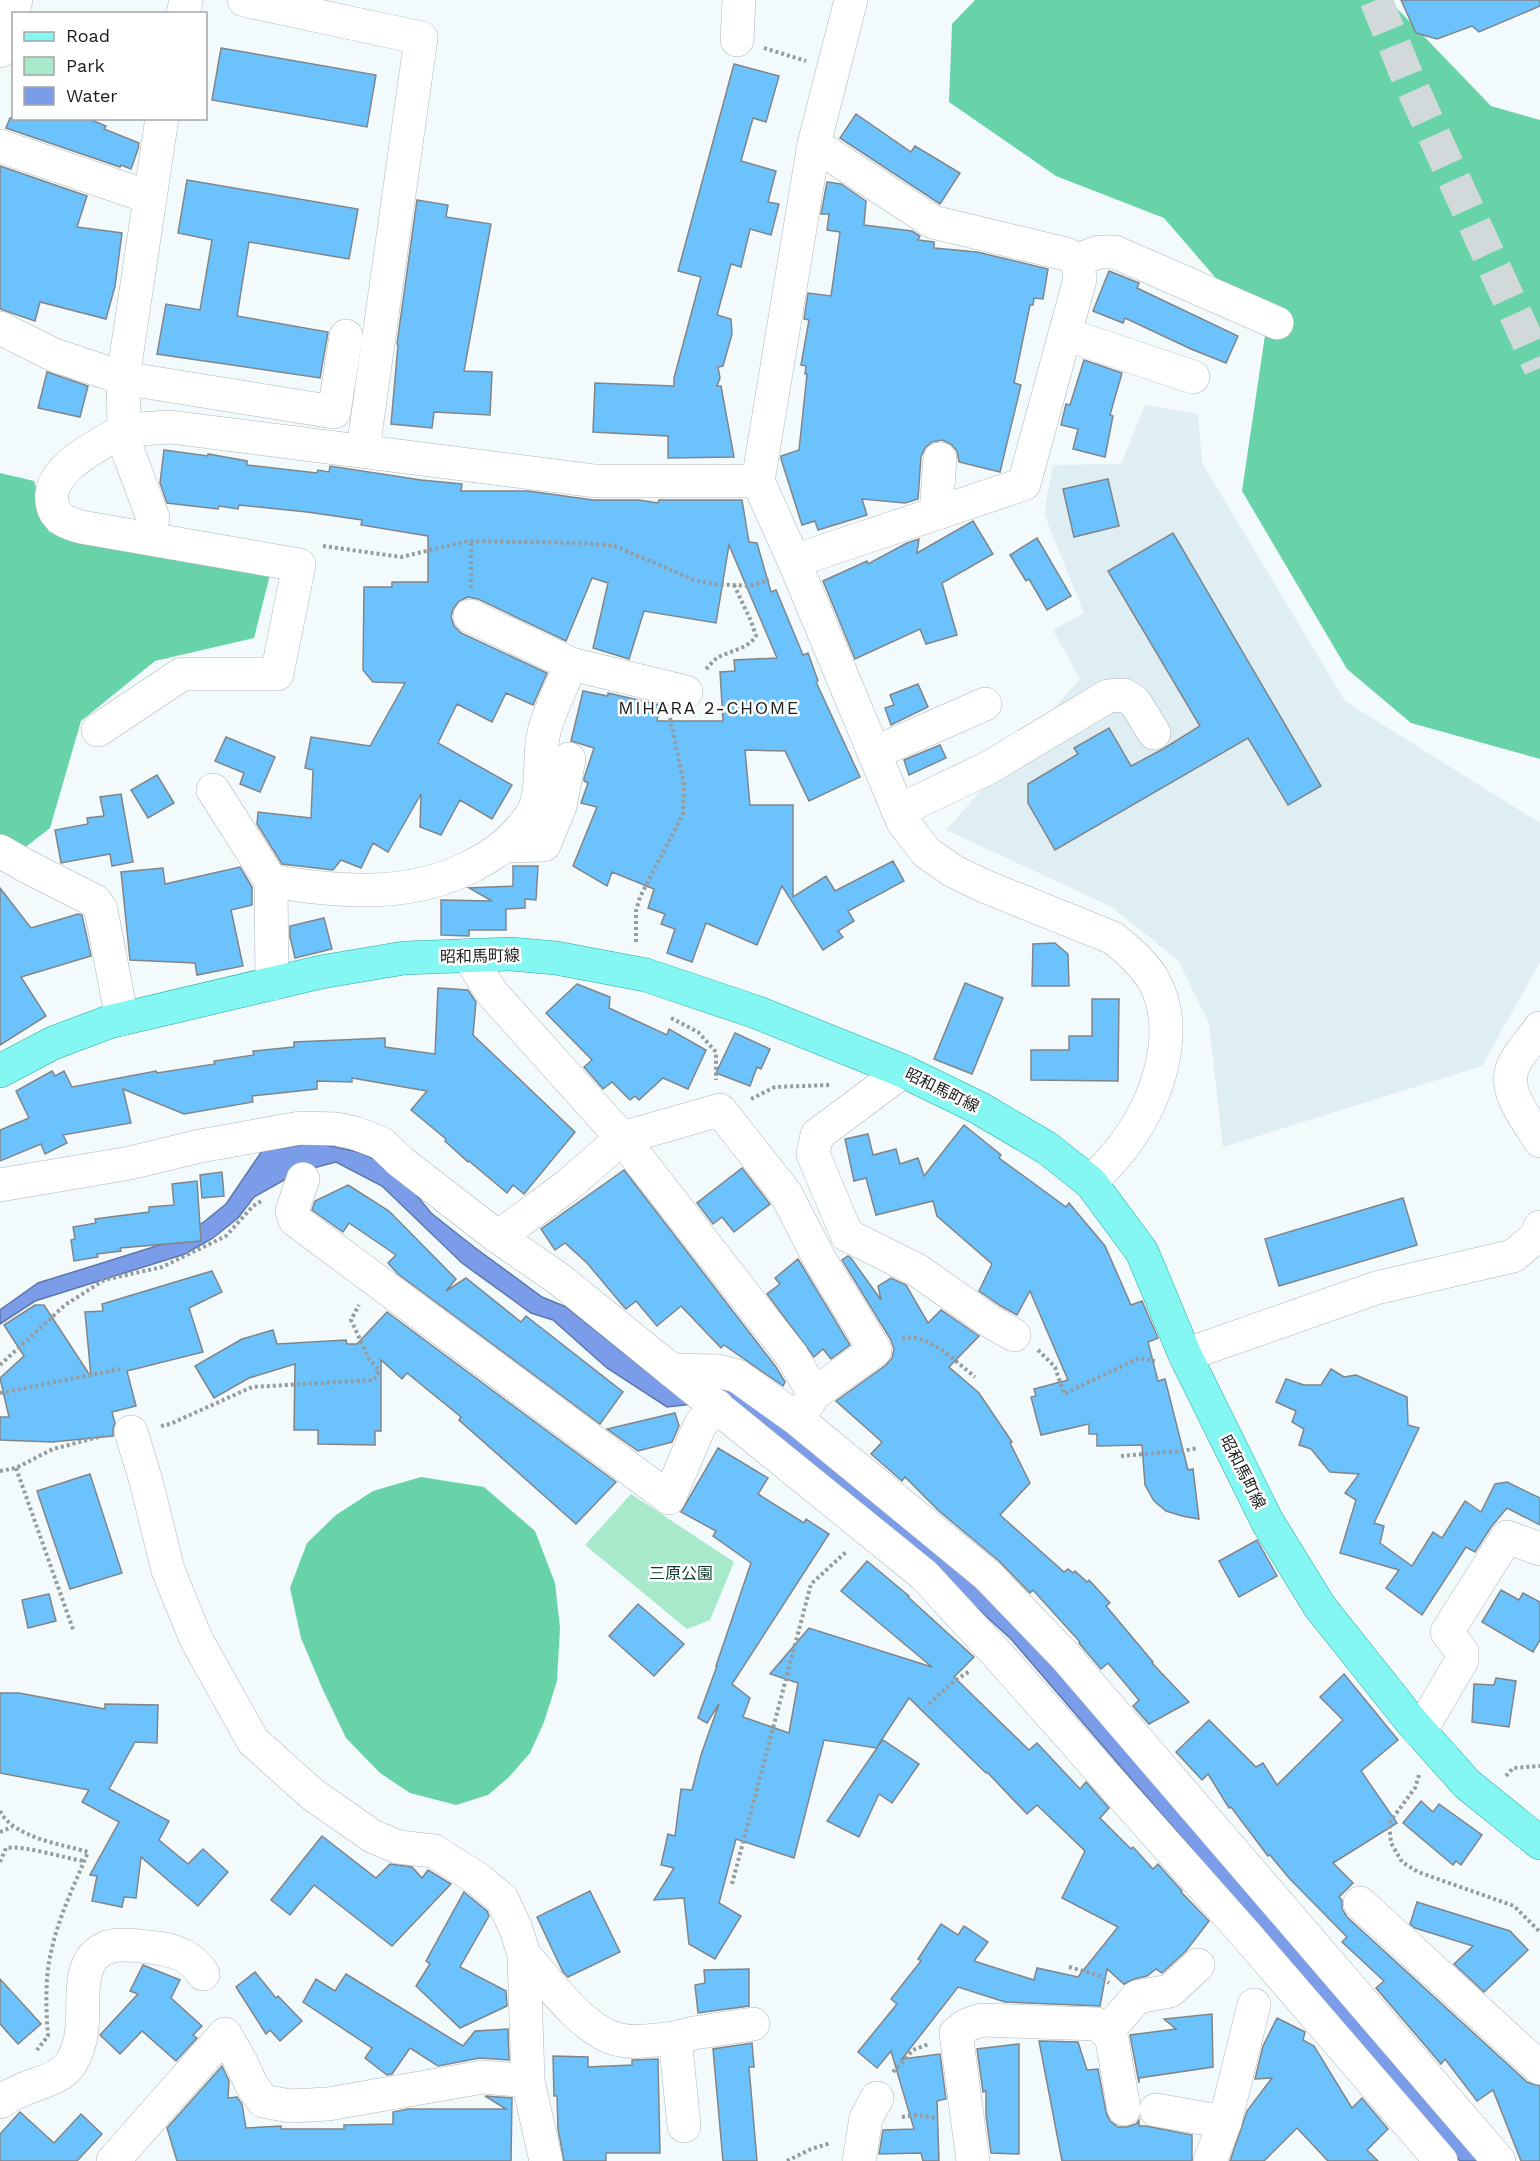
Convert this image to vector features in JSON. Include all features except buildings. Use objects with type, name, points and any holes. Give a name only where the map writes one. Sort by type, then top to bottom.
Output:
[{"type":"main road","name":"昭和馬町線","points":[[0,1071],[53,1042],[122,1019],[321,972],[404,958],[511,954],[556,958],[636,973],[756,1012],[903,1071],[979,1108],[1047,1148],[1091,1183],[1142,1252],[1187,1359],[1228,1442],[1268,1521],[1320,1607],[1420,1732],[1467,1784],[1540,1843]]},
{"type":"street","points":[[244,0],[421,38],[363,450]]},
{"type":"street","points":[[737,40],[739,0]]},
{"type":"street","points":[[851,0],[814,144],[758,481],[898,811],[903,822],[926,852],[953,871],[984,886],[1113,938],[1125,947],[1154,980],[1163,1005],[1166,1038],[1155,1093],[1127,1141],[1091,1183]]},
{"type":"street","points":[[0,51],[10,12]]},
{"type":"street","points":[[153,518],[126,446],[123,378],[162,120]]},
{"type":"street","points":[[814,144],[933,222],[1066,254],[1077,260],[1099,252],[1115,252],[1277,323]]},
{"type":"street","points":[[0,146],[149,197]]},
{"type":"street","points":[[796,566],[1024,484],[1080,279],[1077,260]]},
{"type":"street","points":[[0,328],[54,355],[123,378],[334,412],[345,336]]},
{"type":"street","points":[[1065,334],[1193,377]]},
{"type":"street","points":[[98,730],[182,674],[278,674],[298,565],[81,527],[65,522],[55,512],[52,501],[52,489],[57,477],[77,458],[124,430],[170,427],[595,481],[758,481]]},
{"type":"street","points":[[940,459],[937,500],[941,512]]},
{"type":"street","points":[[470,616],[571,664],[686,692]]},
{"type":"street","points":[[271,881],[351,890],[404,889],[424,885],[466,869],[505,846],[523,825],[537,803],[544,733],[571,664]]},
{"type":"street","points":[[898,811],[988,768],[1108,696],[1124,695],[1135,702],[1155,733]]},
{"type":"street","points":[[874,753],[985,704]]},
{"type":"street","points":[[505,846],[544,845],[560,806],[569,759]]},
{"type":"street","points":[[213,790],[271,881],[272,984]]},
{"type":"street","points":[[0,850],[95,901],[101,910],[122,1019]]},
{"type":"street","points":[[468,955],[492,993],[622,1138],[792,1356],[806,1407]]},
{"type":"street","points":[[1540,1028],[1515,1060],[1509,1077],[1511,1092],[1540,1141]]},
{"type":"street","points":[[903,1071],[818,1135],[813,1154],[847,1235],[917,1270],[1020,1341]]},
{"type":"street","points":[[498,1237],[567,1186],[622,1138],[720,1110],[786,1194],[819,1258],[875,1350],[806,1407]]},
{"type":"street","points":[[0,1185],[130,1163],[200,1146],[300,1128],[356,1132],[381,1143],[401,1162],[498,1237],[559,1279],[924,1575],[997,1654],[1276,1969],[1440,2161]]},
{"type":"street","points":[[303,1179],[292,1211],[295,1220],[669,1498],[700,1425],[715,1404]]},
{"type":"street","points":[[1187,1359],[1376,1288],[1513,1256],[1536,1237],[1540,1227]]},
{"type":"street","points":[[679,1376],[718,1371],[737,1376],[806,1407],[987,1575],[1065,1656],[1498,2161]]},
{"type":"street","points":[[131,1432],[168,1570],[196,1639],[253,1741],[312,1794],[372,1836],[398,1847],[434,1851],[478,1879],[502,1899],[516,1929],[524,1954],[528,2081],[546,2161]]},
{"type":"street","points":[[1420,1732],[1462,1660],[1462,1652],[1447,1632],[1507,1537],[1540,1549]]},
{"type":"street","points":[[1360,1903],[1540,2068]]},
{"type":"street","points":[[1276,1969],[1309,1941]]},
{"type":"street","points":[[0,2102],[22,2089],[59,2075],[70,2065],[77,2050],[82,2028],[84,1973],[94,1957],[108,1947],[164,1948],[188,1957],[197,1964],[203,1974]]},
{"type":"street","points":[[524,1954],[578,2015],[611,2038],[641,2042],[753,2024]]},
{"type":"street","points":[[1107,2032],[1137,1997],[1170,1991],[1198,1965]]},
{"type":"street","points":[[1210,2161],[1225,2122],[1254,2005]]},
{"type":"street","points":[[972,2147],[956,2033],[967,2025],[982,2020],[1097,2024],[1107,2032],[1112,2040],[1124,2109]]},
{"type":"street","points":[[113,2161],[225,2034],[252,2086],[263,2101],[290,2106],[328,2104],[483,2077],[528,2081]]},
{"type":"street","points":[[675,2038],[684,2126]]},
{"type":"street","points":[[860,2152],[866,2118],[887,2108]]},
{"type":"street","points":[[1156,2110],[1225,2122]]},
{"type":"path","points":[[737,40],[832,70]]},
{"type":"path","points":[[319,546],[401,557],[471,541],[583,543],[615,546],[694,580],[750,586],[796,566]]},
{"type":"path","points":[[470,616],[471,541]]},
{"type":"path","points":[[636,973],[636,911],[640,897],[682,814],[684,784],[668,704],[681,703],[686,692],[715,660],[745,645],[756,636],[734,585]]},
{"type":"path","points":[[670,1018],[698,1032],[716,1052],[715,1102],[720,1110],[759,1096],[775,1087],[830,1085]]},
{"type":"path","points":[[0,1365],[64,1305],[104,1280],[162,1267],[226,1236],[253,1206],[303,1179]]},
{"type":"path","points":[[0,1471],[16,1468],[53,1449],[91,1437],[170,1424],[252,1387],[374,1380],[379,1371],[369,1359],[351,1320],[375,1279]]},
{"type":"path","points":[[875,1350],[909,1337],[922,1338],[975,1377]]},
{"type":"path","points":[[1020,1341],[1038,1350],[1055,1367],[1064,1394],[1139,1358],[1160,1362],[1176,1370],[1187,1359]]},
{"type":"path","points":[[0,1393],[120,1369]]},
{"type":"path","points":[[1121,1456],[1182,1451],[1228,1442]]},
{"type":"path","points":[[16,1468],[74,1632]]},
{"type":"path","points":[[732,1884],[811,1584],[868,1531]]},
{"type":"path","points":[[929,1704],[954,1681],[997,1654]]},
{"type":"path","points":[[1411,1794],[1389,1823],[1391,1843],[1402,1862],[1418,1872],[1514,1906],[1540,1932]]},
{"type":"path","points":[[0,1811],[12,1827],[88,1852],[63,1911],[50,1957],[46,2007],[48,2036],[35,2052]]},
{"type":"path","points":[[0,1832],[12,1827]]},
{"type":"path","points":[[0,1862],[6,1848],[19,1846],[84,1861]]},
{"type":"path","points":[[1069,1967],[1098,1975],[1133,2002]]},
{"type":"path","points":[[956,2033],[913,2050],[894,2070],[887,2108],[915,2115],[931,2116],[972,2147]]},
{"type":"path","points":[[787,2161],[812,2149],[840,2141],[860,2152]]},
{"type":"shaded area","points":[[1145,405],[1198,414],[1202,463],[1345,701],[1540,823],[1540,962],[1482,1066],[1223,1147],[1209,1023],[1178,960],[1110,906],[946,830],[1080,679],[1053,630],[1084,613],[1044,514],[1053,465],[1121,464]]},
{"type":"green space","points":[[975,0],[1389,0],[1491,106],[1540,120],[1540,759],[1411,723],[1347,669],[1242,491],[1265,335],[1164,218],[1056,176],[949,102],[952,24]]},
{"type":"green space","points":[[0,473],[34,481],[49,532],[271,571],[254,638],[155,661],[81,721],[50,828],[0,867]]},
{"type":"green space","points":[[421,1477],[484,1487],[535,1531],[555,1583],[560,1628],[557,1681],[544,1722],[530,1753],[509,1777],[488,1795],[456,1805],[410,1793],[380,1773],[346,1738],[301,1638],[290,1588],[307,1543],[336,1515],[373,1491]]},
{"type":"green space","name":"三原公園","points":[[631,1494],[734,1562],[710,1620],[687,1629],[585,1545]]},
{"type":"water","points":[[316,1143],[358,1152],[394,1167],[431,1213],[542,1297],[566,1307],[670,1390],[706,1380],[727,1379],[1026,1626],[1490,2161],[1460,2161],[1011,1639],[901,1539],[728,1395],[694,1404],[667,1407],[607,1368],[553,1320],[531,1313],[462,1263],[382,1186],[336,1162],[298,1172],[254,1197],[238,1218],[213,1238],[185,1254],[35,1301],[0,1324],[0,1310],[38,1283],[179,1239],[226,1204],[262,1151]]},
{"type":"tunnel","points":[[1376,0],[1407,76],[1540,368]]},
{"type":"district","name":"MIHARA 2-CHOME","points":[[709,707]]}]
